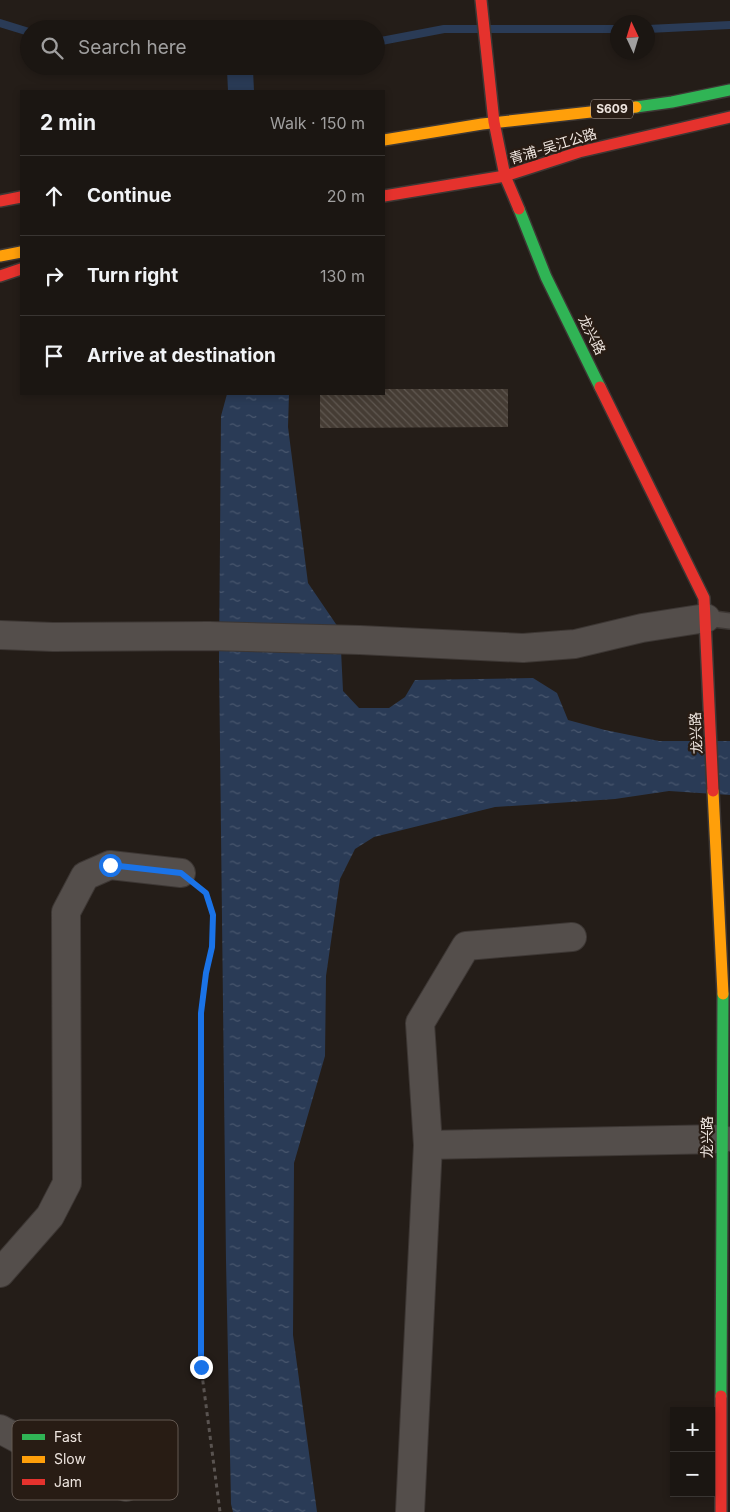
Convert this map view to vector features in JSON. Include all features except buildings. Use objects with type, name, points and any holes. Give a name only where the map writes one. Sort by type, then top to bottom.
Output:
[{"type":"main road","name":"龙兴路","points":[[481,0],[494,122],[505,176],[546,277],[704,598],[718,619],[710,711],[727,999],[722,1139],[721,1512]]},
{"type":"main road","name":"青浦-吴江公路","points":[[385,140],[494,122],[578,114],[673,101],[730,90]]},
{"type":"main road","name":"青浦-吴江公路","points":[[385,196],[505,176],[579,152],[730,117]]},
{"type":"main road","points":[[0,201],[20,197]]},
{"type":"main road","points":[[0,256],[20,252]]},
{"type":"main road","points":[[0,276],[20,269]]},
{"type":"street","points":[[0,635],[53,638],[208,636],[360,640],[523,648],[575,644],[642,628],[718,619]]},
{"type":"street","points":[[0,1273],[50,1216],[68,1183],[66,912],[85,876],[110,865],[181,873]]},
{"type":"street","points":[[410,1512],[428,1145],[420,1023],[466,946],[572,937]]},
{"type":"street","points":[[428,1145],[722,1139]]},
{"type":"street","points":[[0,1429],[12,1436]]},
{"type":"path","points":[[181,873],[206,893],[213,915],[212,947],[206,973],[201,1013],[201,1367],[220,1512]]},
{"type":"water","points":[[227,395],[289,395],[288,427],[308,583],[340,630],[343,691],[359,708],[389,708],[405,697],[415,680],[533,678],[557,693],[568,720],[659,741],[730,741],[730,795],[669,791],[615,799],[495,807],[374,837],[355,849],[340,879],[326,976],[325,1056],[294,1163],[293,1335],[317,1512],[233,1512],[231,1504],[226,1260],[219,661],[221,416]]},
{"type":"waterway","points":[[0,23],[20,29]]},
{"type":"waterway","points":[[655,29],[730,25]]},
{"type":"waterway","points":[[385,40],[444,29],[610,29]]},
{"type":"waterway","points":[[240,75],[241,90]]},
{"type":"traffic: fast","points":[[636,107],[730,90]]},
{"type":"traffic: fast","points":[[519,209],[546,277],[600,387]]},
{"type":"traffic: fast","points":[[721,1396],[723,994]]},
{"type":"traffic: slow","points":[[385,140],[482,124],[636,107]]},
{"type":"traffic: slow","points":[[0,256],[20,252]]},
{"type":"traffic: slow","points":[[713,791],[723,994]]},
{"type":"traffic: jam","points":[[481,0],[494,122],[505,176],[519,209]]},
{"type":"traffic: jam","points":[[385,196],[505,176],[579,152],[730,117]]},
{"type":"traffic: jam","points":[[0,201],[20,197]]},
{"type":"traffic: jam","points":[[0,276],[20,269]]},
{"type":"traffic: jam","points":[[600,387],[704,598],[713,791]]},
{"type":"traffic: jam","points":[[721,1396],[721,1512]]},
{"type":"route","points":[[110,865],[181,873],[206,893],[213,915],[212,947],[206,973],[201,1013],[201,1367]]}]
